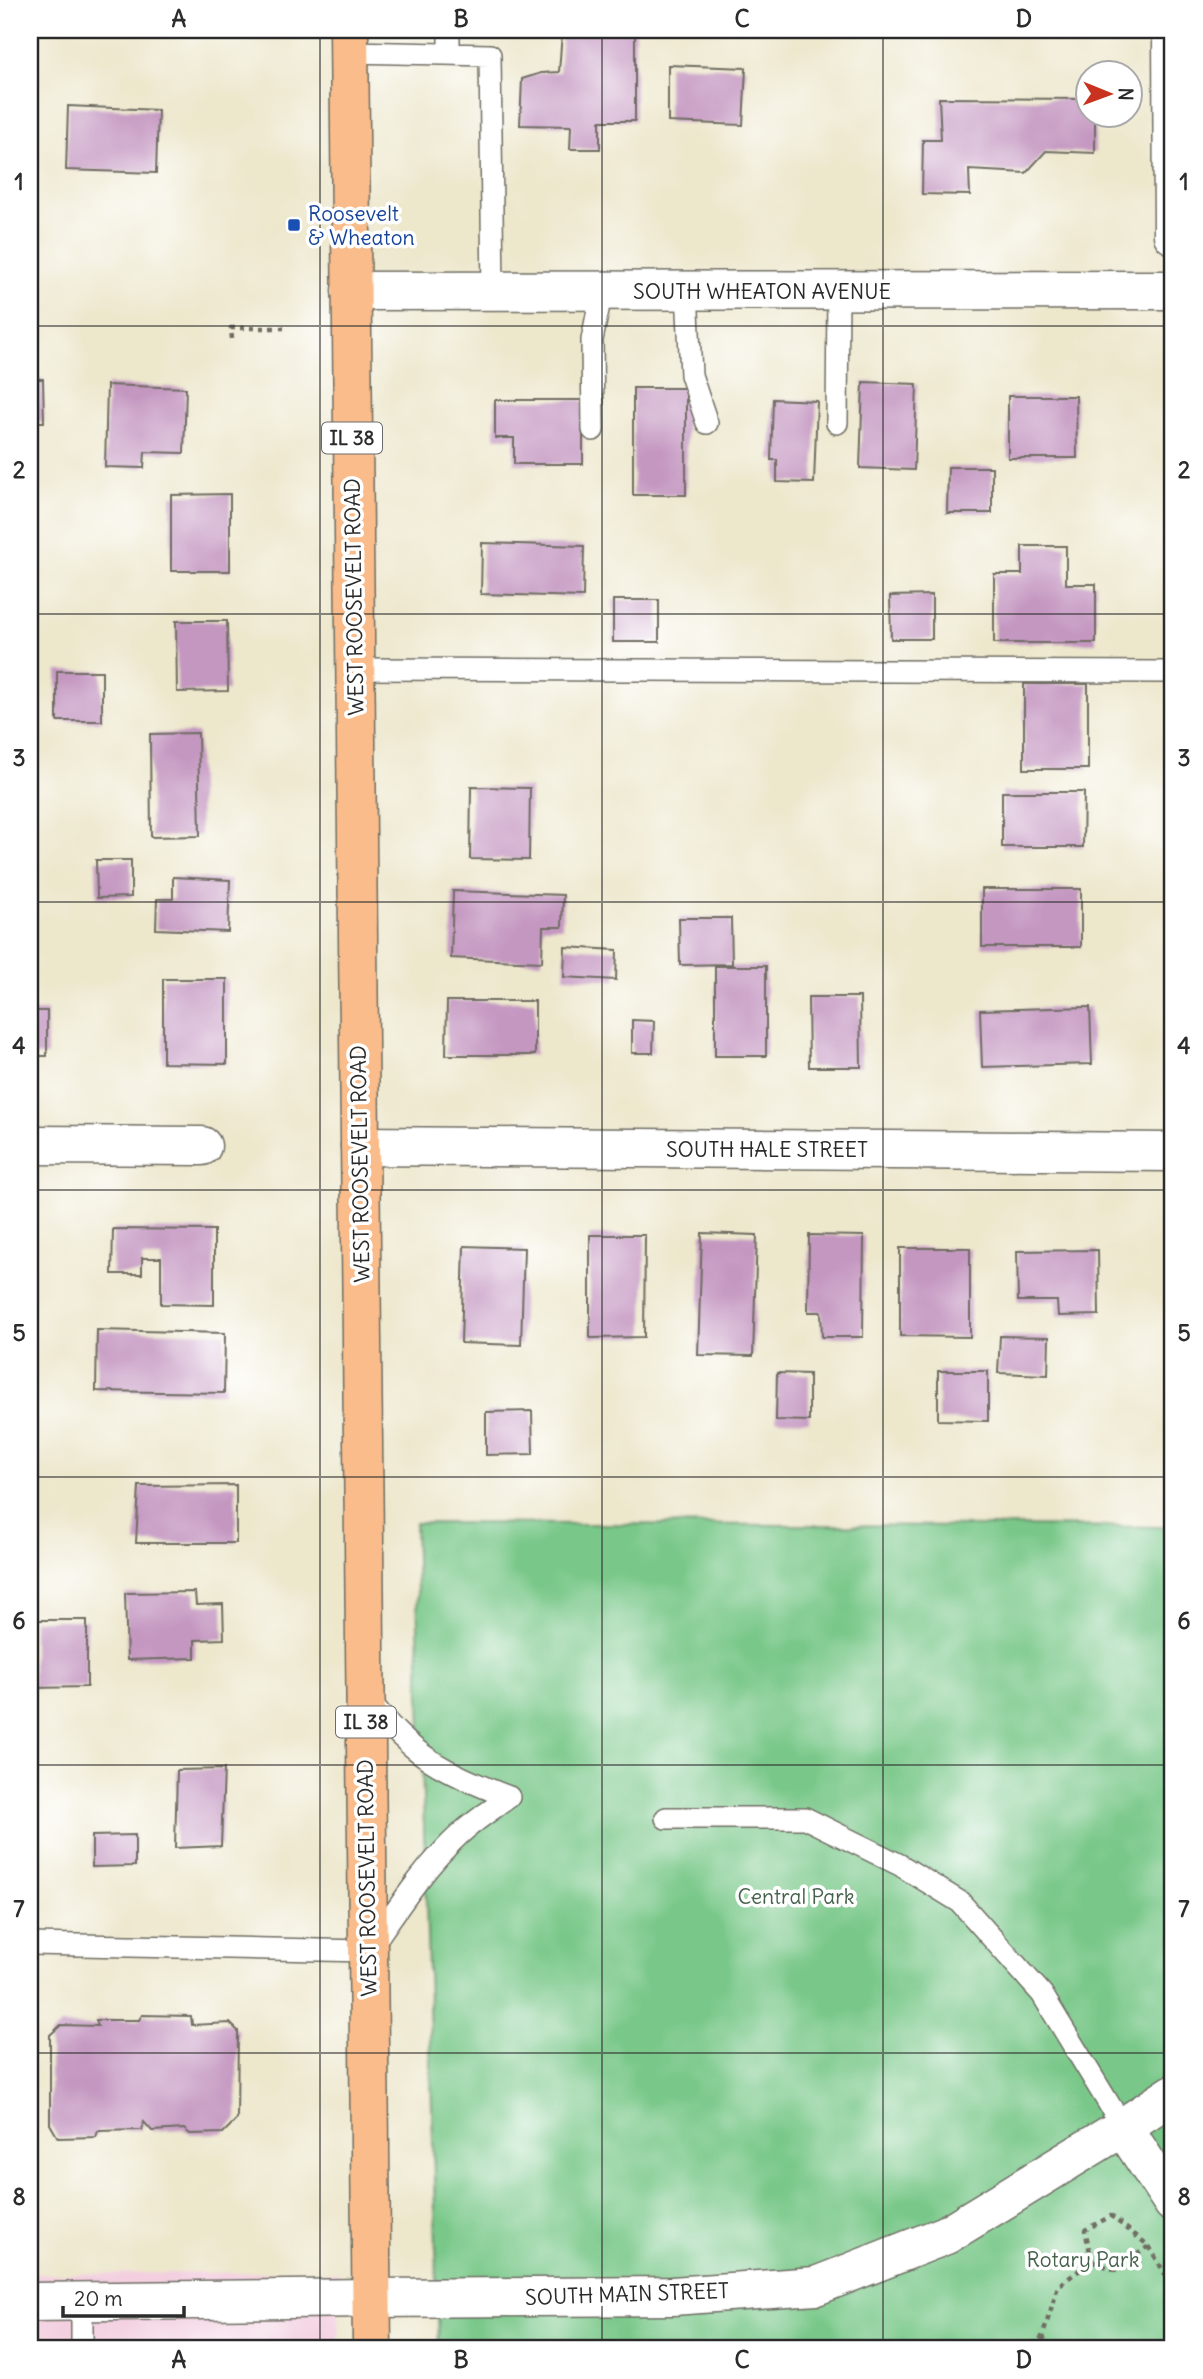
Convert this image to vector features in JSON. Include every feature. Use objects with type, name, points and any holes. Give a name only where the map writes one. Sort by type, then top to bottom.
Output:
[{"type":"main road","name":"WEST ROOSEVELT ROAD","points":[[349,41],[372,2298]]},
{"type":"main road","name":"IL 38","points":[[372,2298],[372,2349]]},
{"type":"street","points":[[1172,30],[1173,235]]},
{"type":"street","name":"SOUTH WHEATON AVENUE","points":[[351,291],[1173,290]]},
{"type":"street","points":[[30,1145],[202,1146]]},
{"type":"street","name":"SOUTH HALE STREET","points":[[360,1146],[1173,1152]]},
{"type":"street","name":"SOUTH MAIN STREET","points":[[30,2302],[673,2296],[816,2286],[946,2235],[1173,2094]]},
{"type":"street","points":[[1123,2127],[1173,2203]]},
{"type":"lane","points":[[449,30],[449,54]]},
{"type":"lane","points":[[349,41],[449,54],[490,55],[493,290]]},
{"type":"lane","points":[[593,430],[592,340],[602,290]]},
{"type":"lane","points":[[687,290],[691,375],[707,423]]},
{"type":"lane","points":[[838,290],[838,423]]},
{"type":"lane","points":[[355,669],[1173,673]]},
{"type":"lane","points":[[30,1944],[368,1951],[397,1909],[448,1846],[509,1797],[467,1781],[434,1764],[387,1724],[365,1697]]},
{"type":"lane","points":[[666,1818],[805,1818],[900,1865],[960,1902],[1042,1994],[1123,2127]]},
{"type":"lane","points":[[82,2302],[82,2349]]},
{"type":"path","points":[[232,339],[231,328],[284,328]]},
{"type":"path","points":[[1092,2261],[1085,2230],[1111,2216],[1149,2246],[1173,2288]]},
{"type":"path","points":[[1092,2261],[1115,2270],[1149,2246]]},
{"type":"path","points":[[1036,2349],[1058,2286],[1092,2261]]},
{"type":"path","points":[[1042,2335],[1047,2349]]},
{"type":"shaded area","points":[[339,2272],[339,2349],[30,2349],[30,2274]]},
{"type":"green space","name":"Central Park","points":[[415,1523],[1173,1527],[1173,2349],[439,2349]]},
{"type":"building","points":[[553,30],[635,30],[635,121],[600,121],[600,149],[570,149],[571,126],[520,125],[522,79],[541,73],[559,72],[562,32]]},
{"type":"building","points":[[668,65],[746,68],[743,125],[668,122]]},
{"type":"building","points":[[939,98],[1074,99],[1074,130],[1095,130],[1095,153],[1046,151],[1026,173],[969,170],[970,195],[922,194],[923,140],[941,140]]},
{"type":"building","points":[[68,106],[158,110],[156,173],[66,170]]},
{"type":"building","points":[[30,379],[43,379],[44,422],[30,422]]},
{"type":"building","points":[[863,382],[917,384],[914,470],[860,468]]},
{"type":"building","points":[[107,385],[186,388],[184,453],[145,452],[144,468],[105,467]]},
{"type":"building","points":[[633,388],[686,388],[686,495],[633,495]]},
{"type":"building","points":[[1008,396],[1076,396],[1077,458],[1008,458]]},
{"type":"building","points":[[773,399],[817,401],[814,483],[777,482],[777,460],[771,460]]},
{"type":"building","points":[[495,400],[583,400],[583,464],[514,464],[514,438],[495,438]]},
{"type":"building","points":[[948,467],[992,467],[992,513],[947,513]]},
{"type":"building","points":[[230,494],[230,571],[171,571],[171,495]]},
{"type":"building","points":[[482,543],[584,546],[583,597],[481,594]]},
{"type":"building","points":[[1022,546],[1066,546],[1066,584],[1096,584],[1096,643],[994,643],[994,574],[1022,574]]},
{"type":"building","points":[[932,595],[932,639],[891,639],[890,596]]},
{"type":"building","points":[[613,600],[659,600],[659,642],[613,642]]},
{"type":"building","points":[[176,621],[227,621],[228,691],[177,692]]},
{"type":"building","points":[[57,671],[102,671],[102,721],[57,721]]},
{"type":"building","points":[[1024,684],[1088,684],[1088,769],[1024,769]]},
{"type":"building","points":[[198,733],[200,836],[151,837],[150,734]]},
{"type":"building","points":[[471,787],[530,788],[529,860],[470,859]]},
{"type":"building","points":[[1002,792],[1084,792],[1083,847],[1002,847]]},
{"type":"building","points":[[96,860],[131,860],[131,897],[97,898]]},
{"type":"building","points":[[173,877],[230,880],[228,932],[156,929],[157,899],[173,899]]},
{"type":"building","points":[[982,889],[1081,889],[1081,947],[982,947]]},
{"type":"building","points":[[453,891],[563,895],[562,927],[543,927],[542,962],[451,958]]},
{"type":"building","points":[[679,918],[731,918],[732,964],[680,965]]},
{"type":"building","points":[[565,947],[617,950],[616,980],[564,977]]},
{"type":"building","points":[[715,966],[766,966],[766,1056],[715,1056]]},
{"type":"building","points":[[163,979],[227,979],[227,1064],[163,1063]]},
{"type":"building","points":[[808,997],[860,997],[861,1067],[809,1067]]},
{"type":"building","points":[[447,1001],[535,1001],[535,1055],[446,1055]]},
{"type":"building","points":[[1090,1007],[1092,1064],[982,1067],[980,1010]]},
{"type":"building","points":[[30,1011],[47,1011],[47,1056],[30,1056]]},
{"type":"building","points":[[632,1020],[654,1021],[653,1053],[632,1053]]},
{"type":"building","points":[[113,1229],[214,1230],[214,1305],[161,1304],[161,1258],[142,1258],[142,1274],[112,1274]]},
{"type":"building","points":[[702,1233],[757,1235],[753,1356],[698,1355]]},
{"type":"building","points":[[590,1235],[645,1235],[644,1337],[590,1338]]},
{"type":"building","points":[[809,1235],[864,1236],[863,1337],[822,1337],[821,1312],[808,1312]]},
{"type":"building","points":[[464,1246],[524,1248],[521,1345],[461,1343]]},
{"type":"building","points":[[900,1248],[970,1248],[970,1337],[900,1336]]},
{"type":"building","points":[[1098,1250],[1099,1315],[1058,1316],[1057,1301],[1018,1301],[1017,1251]]},
{"type":"building","points":[[97,1330],[225,1333],[224,1393],[96,1391]]},
{"type":"building","points":[[1000,1336],[1049,1337],[1048,1375],[998,1373]]},
{"type":"building","points":[[938,1371],[988,1371],[988,1421],[938,1420]]},
{"type":"building","points":[[777,1373],[809,1374],[809,1421],[776,1420]]},
{"type":"building","points":[[532,1411],[533,1454],[486,1455],[486,1412]]},
{"type":"building","points":[[236,1485],[236,1543],[136,1543],[139,1486]]},
{"type":"building","points":[[195,1592],[196,1605],[223,1604],[224,1639],[195,1640],[195,1658],[127,1660],[125,1593]]},
{"type":"building","points":[[33,1620],[87,1620],[87,1687],[33,1688]]},
{"type":"building","points":[[224,1769],[221,1846],[175,1848],[177,1770]]},
{"type":"building","points":[[135,1835],[135,1866],[92,1867],[92,1836]]},
{"type":"building","points":[[142,2015],[191,2016],[192,2025],[230,2023],[238,2031],[237,2119],[223,2133],[190,2134],[184,2129],[152,2131],[144,2122],[142,2130],[98,2131],[96,2137],[58,2138],[50,2124],[50,2035],[61,2025],[98,2026],[96,2020],[139,2020]]},
{"type":"place","name":"Roosevelt & Wheaton","points":[[294,225]]},
{"type":"park label","name":"Rotary Park","points":[[1083,2259]]}]
